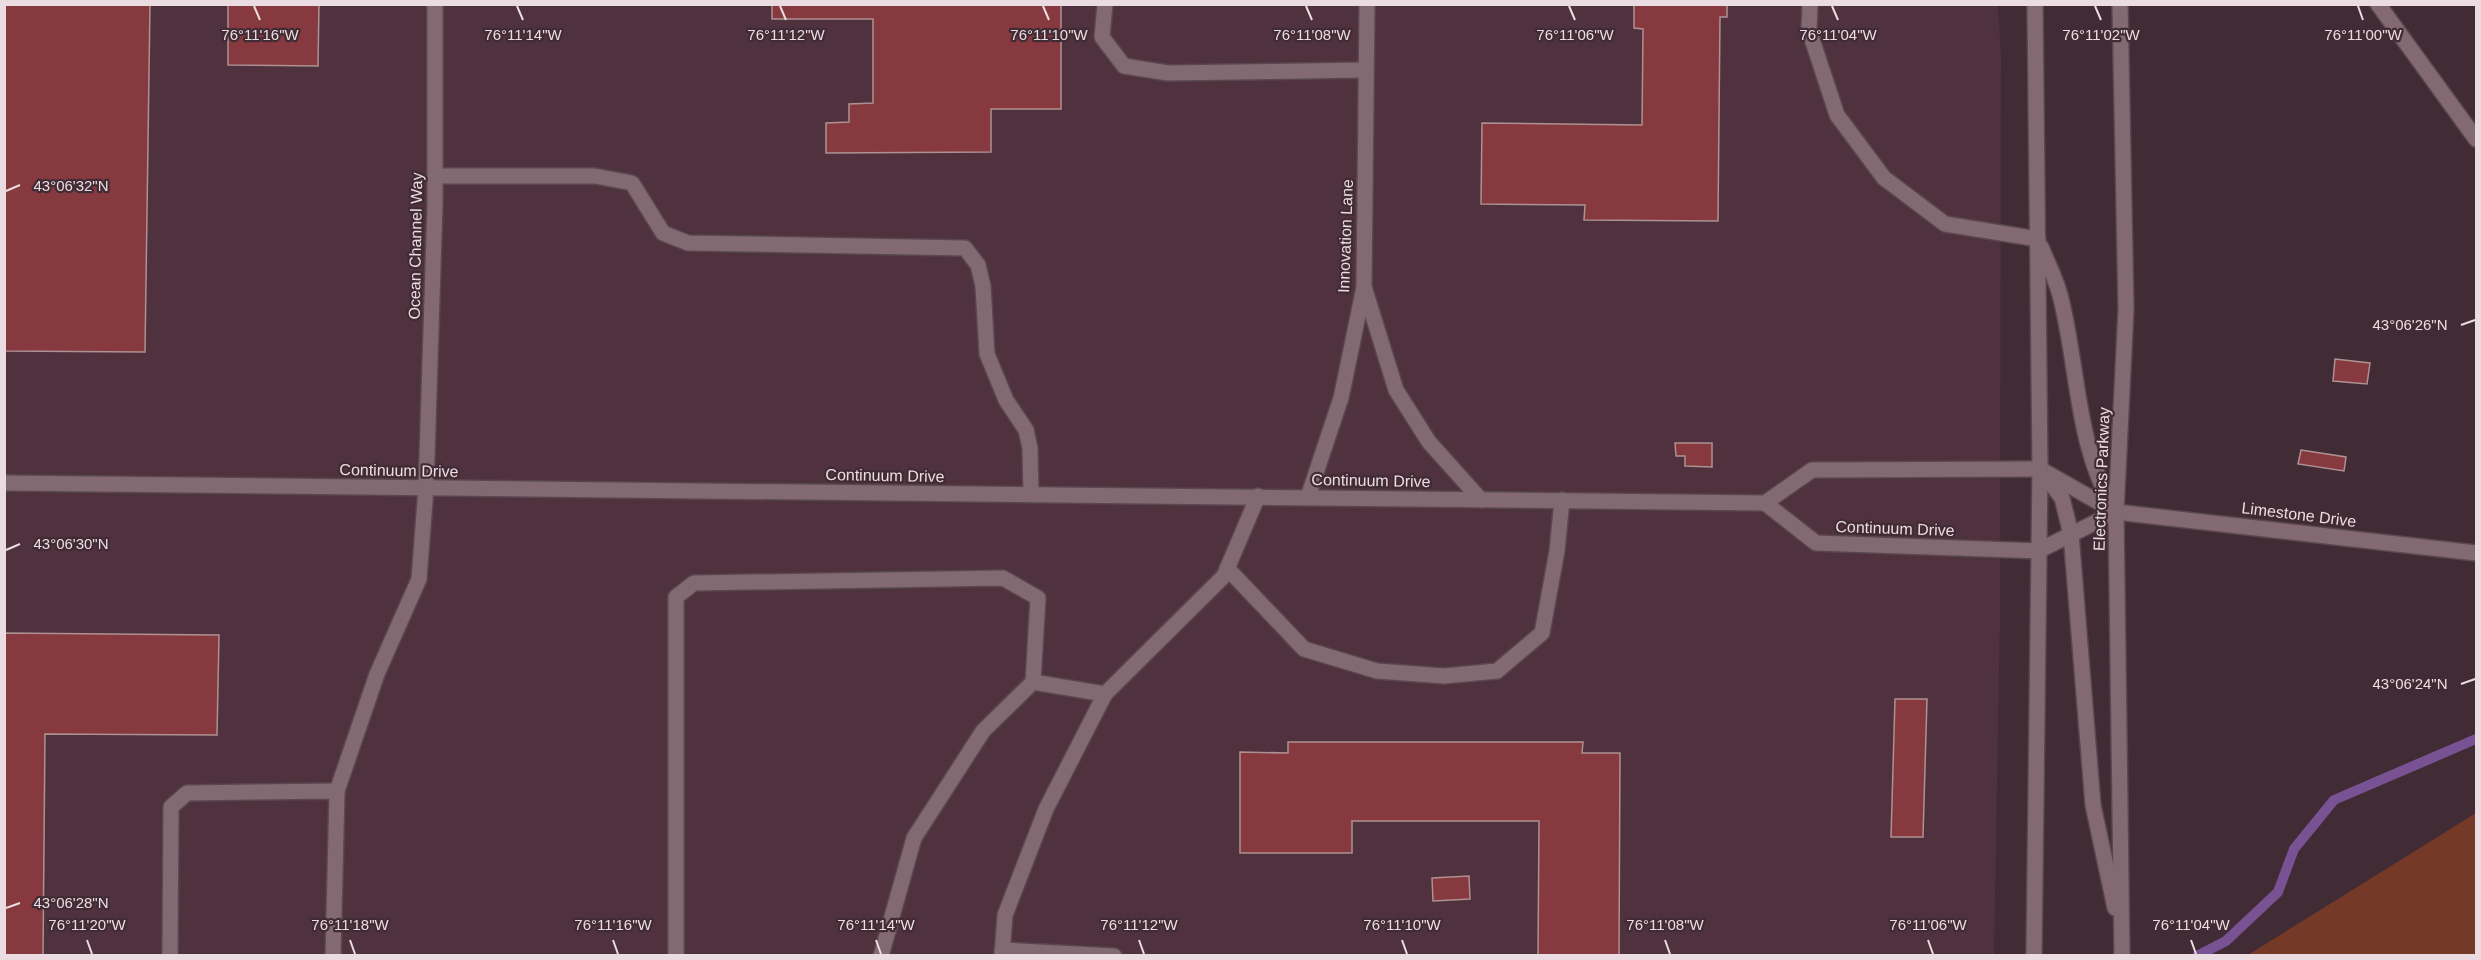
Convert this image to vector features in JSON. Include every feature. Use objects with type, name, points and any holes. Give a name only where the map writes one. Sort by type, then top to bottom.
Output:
[{"type":"main road","name":"Ocean Channel Way","points":[[333,956],[337,791],[377,674],[419,579],[426,488],[435,176],[435,4]]},
{"type":"main road","points":[[1105,4],[1102,37],[1124,66],[1168,73],[1366,70]]},
{"type":"main road","name":"Innovation Lane","points":[[1308,497],[1341,398],[1364,287],[1367,4]]},
{"type":"main road","points":[[1810,4],[1809,30],[1837,115],[1884,178],[1945,224],[2038,239]]},
{"type":"main road","points":[[2034,956],[2040,469],[2035,4]]},
{"type":"main road","name":"Electronics Parkway","points":[[2120,4],[2126,309],[2116,512],[2122,949]]},
{"type":"main road","points":[[2378,4],[2476,139]]},
{"type":"main road","points":[[435,176],[596,176],[632,183],[663,233],[688,243],[965,248],[978,265],[983,286],[987,354],[1006,400],[1026,430],[1030,448],[1031,494]]},
{"type":"main road","points":[[2038,239],[2061,297],[2090,459],[2101,487],[2116,512],[2038,551]]},
{"type":"main road","points":[[1364,287],[1396,390],[1429,442],[1481,500]]},
{"type":"main road","points":[[1765,503],[1812,470],[2040,469]]},
{"type":"main road","points":[[2040,469],[2062,498],[2071,534],[2093,806],[2122,949]]},
{"type":"main road","name":"Limestone Drive","points":[[2040,469],[2116,512],[2476,553]]},
{"type":"main road","name":"Continuum Drive","points":[[4,483],[1765,503],[1816,543],[2038,551]]},
{"type":"main road","points":[[1114,956],[1002,953],[1005,915],[1046,809],[1105,694],[1224,576],[1258,496]]},
{"type":"main road","points":[[1227,567],[1304,649],[1377,671],[1444,676],[1497,671],[1542,633],[1557,551],[1562,501]]},
{"type":"main road","points":[[676,956],[676,597],[694,583],[1003,578],[1038,598],[1033,682],[983,731],[914,838],[881,956]]},
{"type":"main road","points":[[1033,682],[1105,694]]},
{"type":"main road","points":[[170,956],[171,807],[188,793],[337,791]]},
{"type":"shaded area","points":[[5,5],[1998,5],[2001,57],[2000,616],[1994,955],[5,956]]},
{"type":"shaded area","points":[[2476,813],[2476,955],[2248,955]]},
{"type":"building","points":[[4,4],[150,4],[145,352],[4,351]]},
{"type":"building","points":[[228,4],[319,4],[318,66],[228,65]]},
{"type":"building","points":[[772,4],[1061,4],[1061,109],[991,109],[991,152],[826,153],[826,123],[849,122],[849,104],[873,103],[873,19],[772,19]]},
{"type":"building","points":[[1634,4],[1727,4],[1727,17],[1720,17],[1718,221],[1584,220],[1585,205],[1481,204],[1482,123],[1642,125],[1643,29],[1634,28]]},
{"type":"building","points":[[2335,359],[2370,363],[2367,384],[2333,381]]},
{"type":"building","points":[[1675,443],[1712,443],[1712,467],[1685,466],[1685,456],[1676,456]]},
{"type":"building","points":[[2301,450],[2346,457],[2344,471],[2298,464]]},
{"type":"building","points":[[4,633],[219,635],[217,735],[45,734],[43,956],[4,956]]},
{"type":"building","points":[[1895,699],[1927,699],[1923,837],[1891,837]]},
{"type":"building","points":[[1288,742],[1583,742],[1582,753],[1620,753],[1619,956],[1538,956],[1539,821],[1352,821],[1352,853],[1240,853],[1240,752],[1288,753]]},
{"type":"building","points":[[1469,876],[1470,899],[1433,901],[1432,878]]},
{"type":"waterway","points":[[2197,956],[2226,941],[2278,892],[2294,849],[2334,800],[2476,739]]}]
